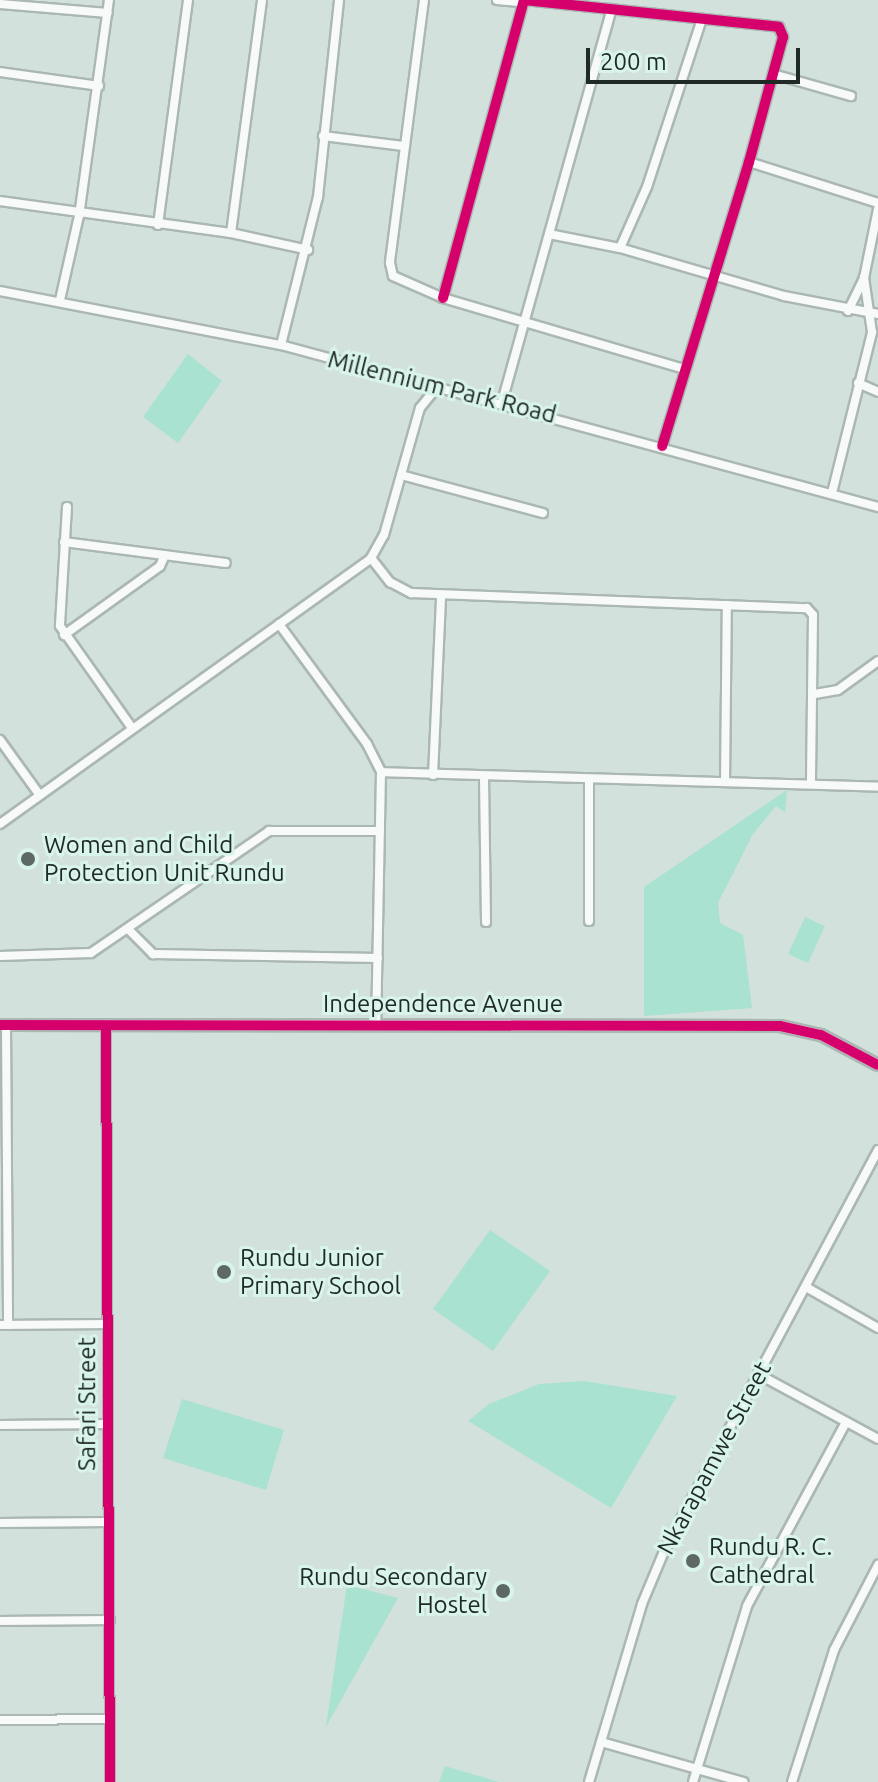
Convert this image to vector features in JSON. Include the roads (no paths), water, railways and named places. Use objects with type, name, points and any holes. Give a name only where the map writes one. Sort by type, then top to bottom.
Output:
[{"type":"street","points":[[60,300],[79,216],[109,0]]},
{"type":"street","points":[[158,225],[188,0]]},
{"type":"street","points":[[231,233],[262,0]]},
{"type":"street","points":[[281,345],[308,250],[339,0]]},
{"type":"street","points":[[424,0],[403,146],[390,270],[397,281],[443,298],[685,369]]},
{"type":"street","points":[[497,0],[779,27],[783,37],[749,162],[711,275],[662,446]]},
{"type":"street","points":[[443,298],[506,80],[522,2]]},
{"type":"street","points":[[0,4],[108,13]]},
{"type":"street","points":[[502,402],[612,9]]},
{"type":"street","points":[[620,248],[647,187],[702,19]]},
{"type":"street","points":[[0,72],[99,86]]},
{"type":"street","points":[[773,74],[851,96]]},
{"type":"street","points":[[323,136],[403,146]]},
{"type":"street","points":[[749,162],[878,203]]},
{"type":"street","points":[[0,201],[79,216],[231,233],[308,250]]},
{"type":"street","points":[[848,311],[873,254],[878,209]]},
{"type":"street","points":[[549,234],[620,248],[848,311],[874,314]]},
{"type":"street","points":[[832,493],[872,332],[874,314],[864,278]]},
{"type":"street","name":"Millennium Park Road","points":[[0,291],[60,300],[281,345],[502,402],[878,507]]},
{"type":"street","points":[[858,383],[878,392]]},
{"type":"street","points":[[0,824],[371,558],[381,543],[420,408],[438,386]]},
{"type":"street","points":[[401,475],[543,513]]},
{"type":"street","points":[[67,507],[58,607],[64,635],[132,728]]},
{"type":"street","points":[[64,542],[226,563]]},
{"type":"street","points":[[64,635],[160,566],[165,555]]},
{"type":"street","points":[[371,558],[400,590],[441,596],[803,607],[813,613],[815,694],[811,783]]},
{"type":"street","points":[[433,775],[441,596]]},
{"type":"street","points":[[725,782],[727,605]]},
{"type":"street","points":[[279,624],[367,744],[381,772],[376,1023]]},
{"type":"street","points":[[815,694],[838,690],[878,661]]},
{"type":"street","points":[[0,740],[39,794]]},
{"type":"street","points":[[381,772],[878,787]]},
{"type":"street","points":[[484,777],[486,922]]},
{"type":"street","points":[[589,779],[589,921]]},
{"type":"street","points":[[0,956],[83,955],[130,931],[262,834],[380,831]]},
{"type":"street","points":[[130,931],[153,954],[378,958]]},
{"type":"street","name":"Independence Avenue","points":[[3,1025],[376,1023],[780,1026],[821,1035],[878,1065]]},
{"type":"street","points":[[3,1025],[4,1325],[107,1324]]},
{"type":"street","name":"Safari Street","points":[[106,1026],[110,1782]]},
{"type":"street","name":"Nkarapamwe Street","points":[[589,1782],[665,1549],[878,1150]]},
{"type":"street","points":[[806,1287],[878,1328]]},
{"type":"street","points":[[758,1374],[878,1439]]},
{"type":"street","points":[[693,1782],[750,1598],[846,1422]]},
{"type":"street","points":[[0,1425],[108,1424]]},
{"type":"street","points":[[0,1523],[107,1522]]},
{"type":"street","points":[[792,1782],[834,1650],[878,1565]]},
{"type":"street","points":[[0,1621],[110,1620]]},
{"type":"street","points":[[0,1720],[110,1719]]},
{"type":"street","points":[[601,1742],[743,1782]]},
{"type":"place","name":"Women and Child Protection Unit Rundu","points":[[28,859]]},
{"type":"place","name":"Rundu Junior Primary School","points":[[224,1272]]},
{"type":"place","name":"Rundu R. C. Cathedral","points":[[693,1561]]},
{"type":"place","name":"Rundu Secondary Hostel","points":[[503,1591]]}]
